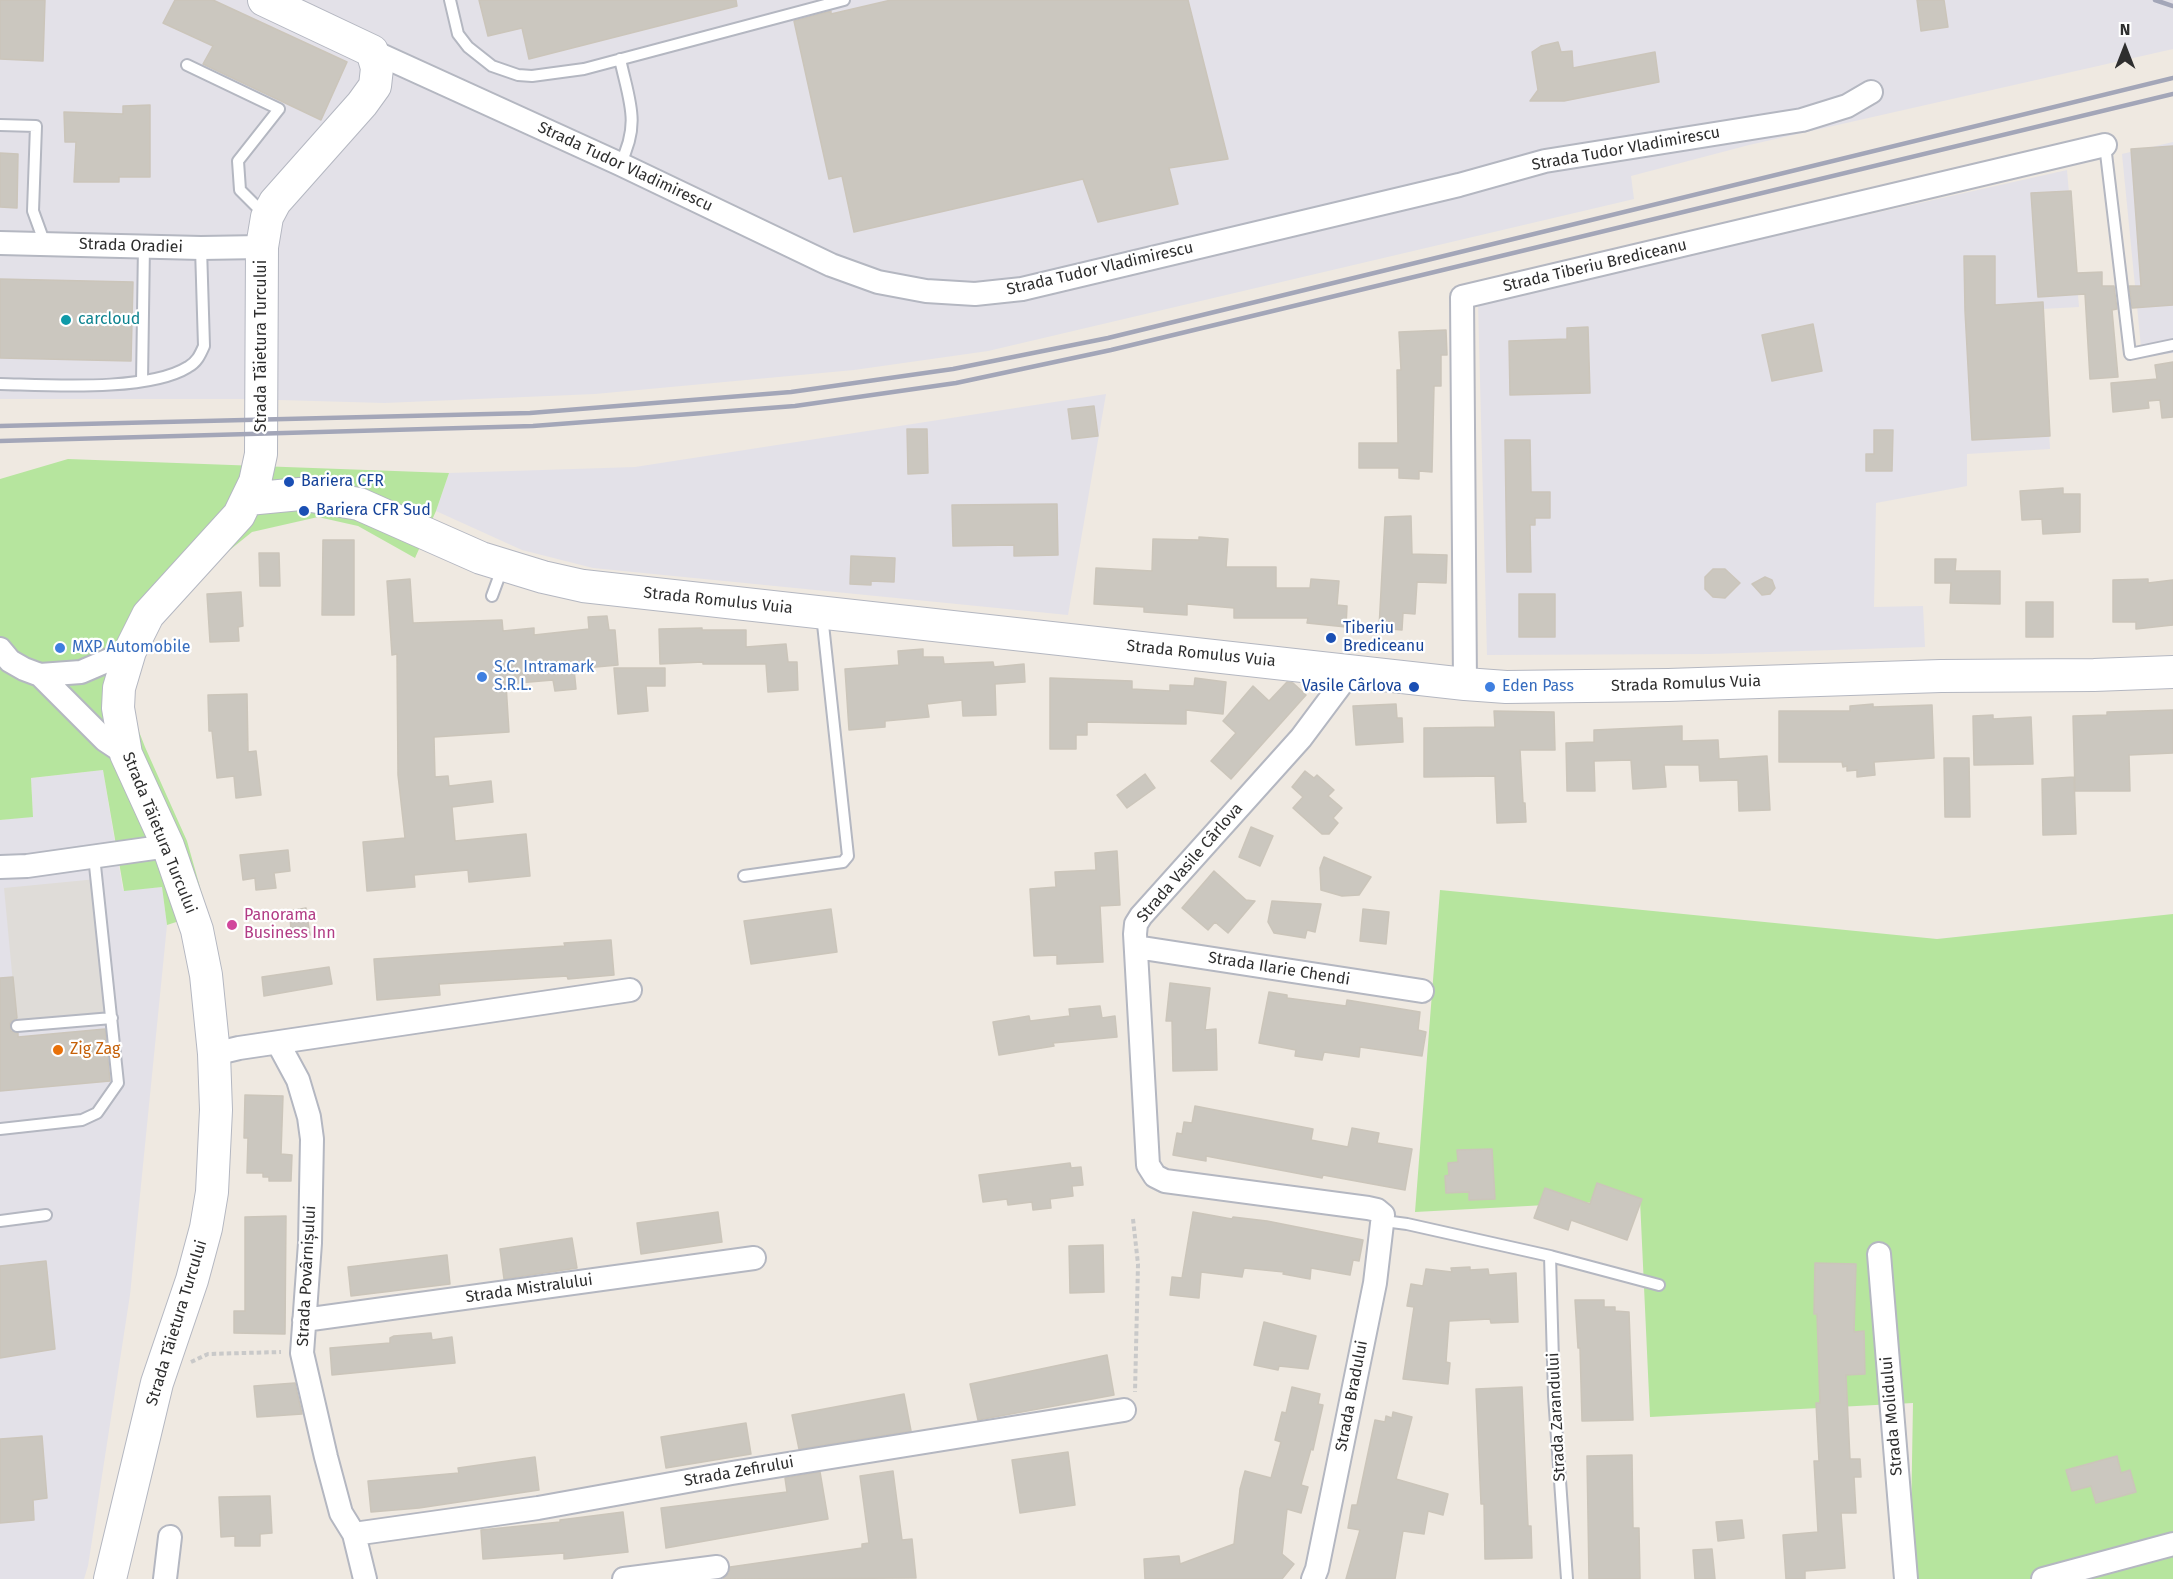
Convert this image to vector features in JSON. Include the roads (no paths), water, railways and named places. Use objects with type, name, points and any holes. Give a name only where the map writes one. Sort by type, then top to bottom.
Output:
[{"type":"street","name":"Strada Tudor Vladimirescu","points":[[264,0],[620,164],[831,265],[878,282],[926,291],[975,294],[1022,289],[1459,185],[1545,161],[1802,120],[1847,106],[1871,92]]},
{"type":"street","points":[[265,232],[275,202],[362,104],[375,86],[377,68],[372,51]]},
{"type":"street","name":"Strada Tiberiu Brediceanu","points":[[1465,684],[1462,297],[2104,145]]},
{"type":"street","name":"Strada Oradiei","points":[[0,243],[201,248],[265,232]]},
{"type":"street","name":"Strada Tăietura Turcului","points":[[110,1579],[157,1383],[192,1280],[206,1228],[215,1156],[216,1110],[214,1054],[206,975],[197,930],[168,846],[126,754],[118,708],[121,679],[130,651],[148,615],[239,514],[255,482],[261,454],[265,232]]},
{"type":"street","name":"Strada Romulus Vuia","points":[[248,499],[300,494],[359,504],[450,546],[503,566],[583,586],[1465,684],[1506,687],[1668,685],[1941,676],[2173,672]]},
{"type":"street","points":[[0,649],[10,661],[39,675],[105,740],[126,754]]},
{"type":"street","points":[[39,675],[81,672],[130,651]]},
{"type":"street","name":"Strada Vasile Cârlova","points":[[1351,671],[1301,738],[1136,924],[1148,1165],[1155,1176],[1165,1181],[1368,1208],[1382,1217]]},
{"type":"street","points":[[0,867],[27,866],[168,846]]},
{"type":"street","name":"Strada Ilarie Chendi","points":[[1136,947],[1422,991]]},
{"type":"street","points":[[214,1054],[239,1048],[630,990]]},
{"type":"street","name":"Strada Povârnișului","points":[[278,1043],[298,1080],[309,1117],[312,1139],[310,1243],[302,1353],[341,1513],[354,1534],[364,1579]]},
{"type":"street","name":"Strada Bradului","points":[[1313,1579],[1317,1569],[1373,1295],[1382,1217]]},
{"type":"street","name":"Strada Molidului","points":[[1879,1254],[1906,1579]]},
{"type":"street","name":"Strada Mistralului","points":[[304,1320],[754,1258]]},
{"type":"street","name":"Strada Zefirului","points":[[354,1534],[537,1508],[744,1471],[1124,1410]]},
{"type":"street","points":[[165,1579],[170,1537]]},
{"type":"street","points":[[2043,1579],[2173,1545]]},
{"type":"street","points":[[624,1579],[717,1567]]},
{"type":"lane","points":[[450,0],[458,34],[468,47],[492,66],[518,75],[532,76],[584,69],[844,0]]},
{"type":"lane","points":[[620,59],[633,119],[630,145],[620,164]]},
{"type":"lane","points":[[188,65],[279,109],[238,161],[240,190],[265,232]]},
{"type":"lane","points":[[0,125],[36,126],[33,211],[45,244]]},
{"type":"lane","points":[[2104,145],[2130,354],[2173,345]]},
{"type":"lane","points":[[142,381],[144,245]]},
{"type":"lane","points":[[0,384],[120,384],[166,376],[187,368],[198,359],[204,346],[201,248]]},
{"type":"lane","points":[[492,596],[503,566]]},
{"type":"lane","points":[[744,876],[843,862],[848,856],[822,612]]},
{"type":"lane","points":[[0,1129],[82,1120],[97,1113],[118,1083],[94,856]]},
{"type":"lane","points":[[17,1026],[112,1018]]},
{"type":"lane","points":[[0,1221],[46,1215]]},
{"type":"lane","points":[[1382,1217],[1550,1256],[1659,1285]]},
{"type":"lane","name":"Strada Zarandului","points":[[1550,1256],[1554,1396],[1567,1579]]},
{"type":"railway","points":[[2155,0],[2173,6]]},
{"type":"railway","points":[[0,426],[530,413],[791,392],[953,369],[1108,338],[2173,78]]},
{"type":"railway","points":[[0,441],[533,426],[795,406],[956,383],[1111,350],[2173,94]]},
{"type":"place","name":"carcloud","points":[[66,320]]},
{"type":"place","name":"Bariera CFR","points":[[289,482]]},
{"type":"place","name":"Bariera CFR Sud","points":[[304,511]]},
{"type":"place","name":"Tiberiu Brediceanu","points":[[1331,638]]},
{"type":"place","name":"MXP Automobile","points":[[60,648]]},
{"type":"place","name":"S.C. Intramark S.R.L.","points":[[482,677]]},
{"type":"place","name":"Vasile Cârlova","points":[[1414,687]]},
{"type":"place","name":"Eden Pass","points":[[1490,687]]},
{"type":"place","name":"Panorama Business Inn","points":[[232,925]]},
{"type":"place","name":"Zig Zag","points":[[58,1050]]}]
